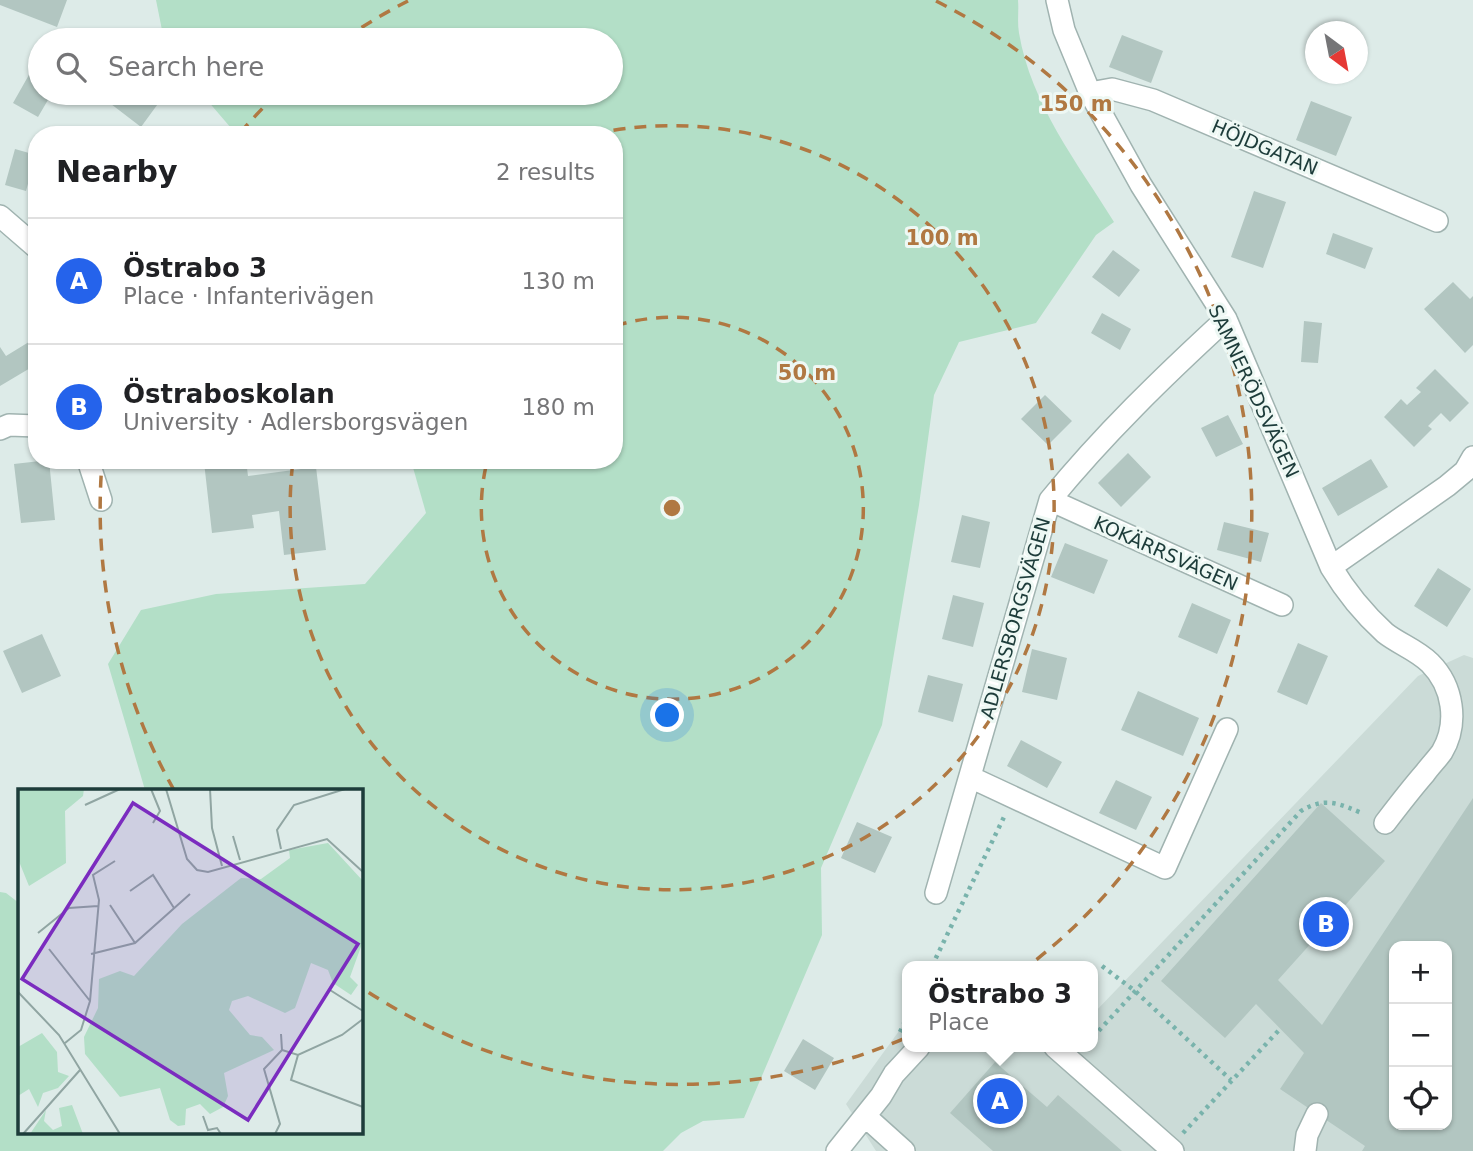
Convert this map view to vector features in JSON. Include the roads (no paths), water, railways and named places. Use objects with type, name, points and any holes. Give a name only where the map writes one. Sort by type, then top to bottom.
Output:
[{"type":"street","name":"SAMNERÖDSVÄGEN","points":[[1057,0],[1064,30],[1090,93],[1141,185],[1226,319],[1331,567],[1346,592],[1366,615],[1388,635],[1430,663],[1444,681],[1450,696],[1450,731],[1442,751],[1385,823]]},
{"type":"street","name":"HÖJDGATAN","points":[[1090,93],[1112,89],[1153,100],[1437,221]]},
{"type":"street","points":[[0,215],[28,240]]},
{"type":"street","name":"ADLERSBORGSVÄGEN","points":[[936,892],[1050,500],[1080,463],[1179,362],[1226,319]]},
{"type":"street","points":[[0,429],[9,425],[28,426]]},
{"type":"street","points":[[1331,567],[1447,486],[1465,471],[1473,457]]},
{"type":"street","points":[[91,469],[101,500]]},
{"type":"street","name":"KOKÄRRSVÄGEN","points":[[1050,500],[1282,605]]},
{"type":"street","points":[[970,777],[1165,868],[1227,729]]},
{"type":"street","points":[[837,1151],[881,1096],[894,1074],[914,1052]]},
{"type":"street","points":[[1061,1052],[1175,1145]]},
{"type":"street","points":[[1305,1151],[1307,1135],[1318,1114]]},
{"type":"street","points":[[865,1116],[904,1151]]},
{"type":"place","name":"Östraboskolan","points":[[1326,924]]},
{"type":"place","name":"Östrabo 3","points":[[1000,1101]]}]
